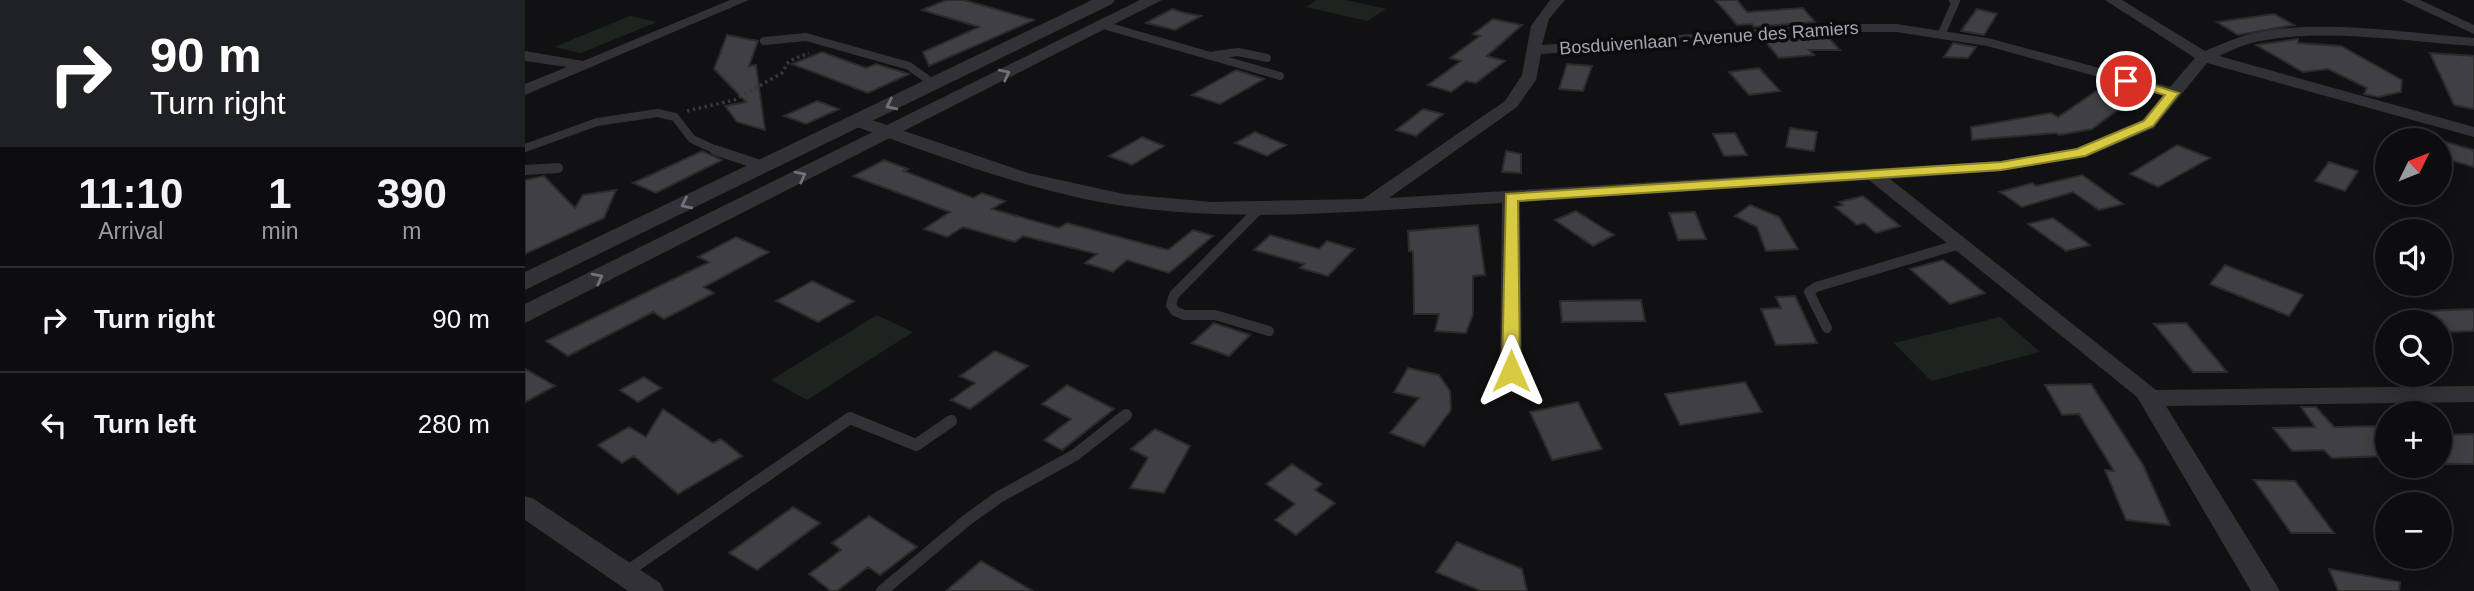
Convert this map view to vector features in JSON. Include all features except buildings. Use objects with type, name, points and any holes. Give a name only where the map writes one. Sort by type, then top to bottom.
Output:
[{"type":"street","points":[[525,90],[742,0]]},
{"type":"street","points":[[525,282],[1107,0]]},
{"type":"street","points":[[529,309],[1153,0]]},
{"type":"street","points":[[1367,205],[1497,117],[1511,104],[1528,79],[1538,24],[1543,14],[1558,0]]},
{"type":"street","points":[[2112,0],[2204,57],[2474,132]]},
{"type":"street","points":[[2409,0],[2474,30]]},
{"type":"street","name":"Bosduivenlaan - Avenue des Ramiers","points":[[1532,50],[1874,27],[1942,33],[2000,45],[2173,93]]},
{"type":"street","points":[[857,121],[964,160],[1039,184],[1081,193],[1194,206],[1260,208],[1367,205],[2001,166],[2080,153],[2148,124],[2204,57],[2245,40],[2305,33],[2474,42]]},
{"type":"street","points":[[529,57],[584,65]]},
{"type":"street","points":[[529,57],[555,78]]},
{"type":"street","points":[[1873,174],[2136,382],[2150,398],[2266,591]]},
{"type":"street","points":[[1511,197],[1511,371]]},
{"type":"street","points":[[2150,398],[2474,394]]},
{"type":"street","points":[[525,506],[650,591]]},
{"type":"lane","points":[[1942,33],[1956,1],[1952,0]]},
{"type":"lane","points":[[1103,25],[1280,76]]},
{"type":"lane","points":[[764,41],[806,37],[909,66],[934,84]]},
{"type":"lane","points":[[1208,55],[1238,52],[1268,58]]},
{"type":"lane","points":[[525,148],[552,136],[614,118],[651,113],[673,115],[692,139],[763,166]]},
{"type":"lane","points":[[525,170],[558,168]]},
{"type":"lane","points":[[1260,208],[1174,295],[1171,304],[1175,311],[1184,315],[1215,315],[1269,331]]},
{"type":"lane","points":[[1827,328],[1809,292],[1816,287],[1960,244]]},
{"type":"lane","points":[[882,591],[967,520],[999,497],[1075,455],[1126,415]]},
{"type":"lane","points":[[625,573],[850,418],[916,445],[951,421]]},
{"type":"path","points":[[673,115],[734,100],[782,73],[789,61],[830,44]]},
{"type":"shaded area","points":[[1317,0],[1346,0],[1386,9],[1367,21],[1306,7]]},
{"type":"shaded area","points":[[630,16],[657,22],[581,53],[554,47]]},
{"type":"shaded area","points":[[877,315],[913,332],[807,400],[771,380]]},
{"type":"shaded area","points":[[2000,317],[2040,352],[1931,381],[1894,343]]},
{"type":"route","points":[[1511,371],[1511,197],[2001,166],[2080,153],[2148,124],[2173,93],[2126,81]]}]
